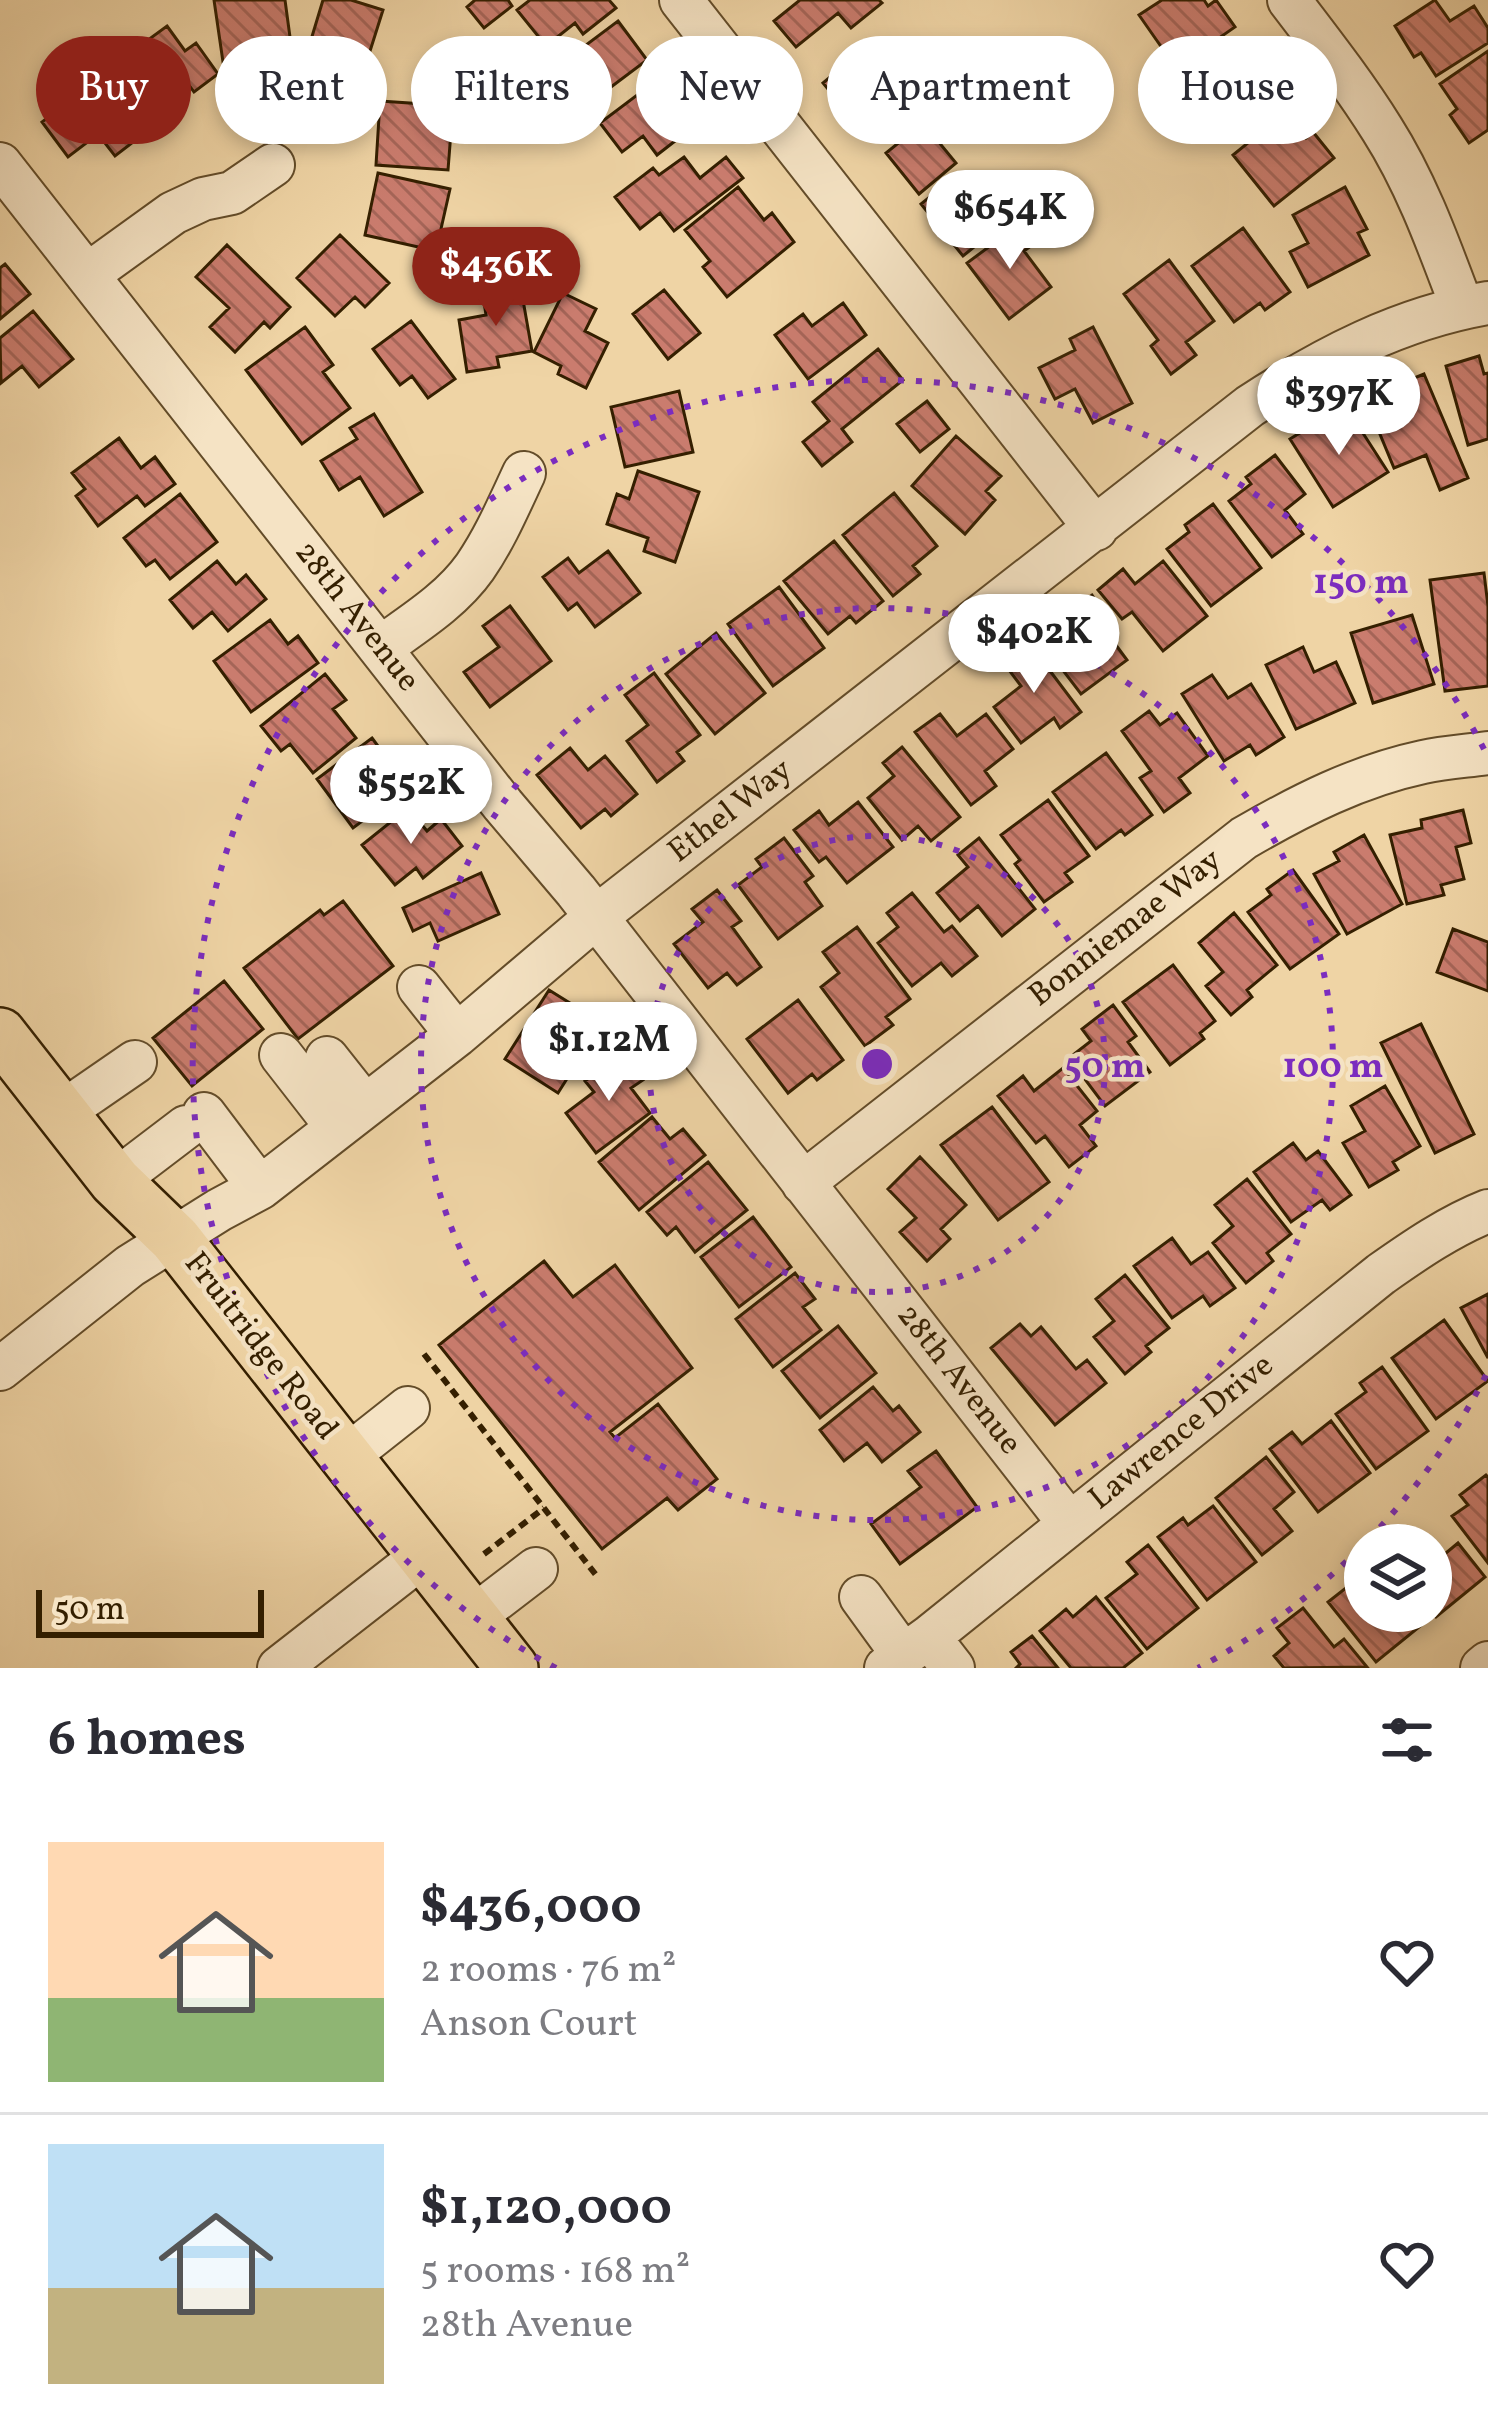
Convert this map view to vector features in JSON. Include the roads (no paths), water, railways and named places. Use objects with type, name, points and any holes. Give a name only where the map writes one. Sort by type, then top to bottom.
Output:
[{"type":"main road","name":"Fruitridge Road","points":[[0,1034],[115,1181],[175,1240],[512,1668]]},
{"type":"street","points":[[680,0],[1096,529]]},
{"type":"street","points":[[1289,0],[1384,132],[1475,305]]},
{"type":"street","name":"28th Avenue","points":[[0,164],[1069,1523]]},
{"type":"street","points":[[87,275],[172,212],[232,193],[273,165]]},
{"type":"street","name":"Ethel Way","points":[[0,1369],[130,1266],[260,1188],[457,1035],[596,917],[1250,406],[1347,348],[1404,325],[1475,305]]},
{"type":"street","points":[[380,649],[439,605],[473,570],[524,473]]},
{"type":"street","name":"Bonniemae Way","points":[[803,1183],[1244,838],[1300,805],[1360,780],[1423,762],[1488,752]]},
{"type":"street","points":[[419,987],[457,1035]]},
{"type":"street","points":[[281,1055],[351,1117]]},
{"type":"street","points":[[327,1058],[351,1117]]},
{"type":"street","points":[[62,1113],[135,1062]]},
{"type":"street","points":[[115,1181],[195,1121],[260,1188]]},
{"type":"street","name":"Lawrence Drive","points":[[918,1657],[1069,1523],[1381,1274],[1488,1211]]},
{"type":"street","points":[[346,1457],[408,1408]]},
{"type":"street","points":[[279,1668],[424,1556]]},
{"type":"street","points":[[472,1618],[536,1569]]},
{"type":"street","points":[[861,1597],[918,1657]]}]
